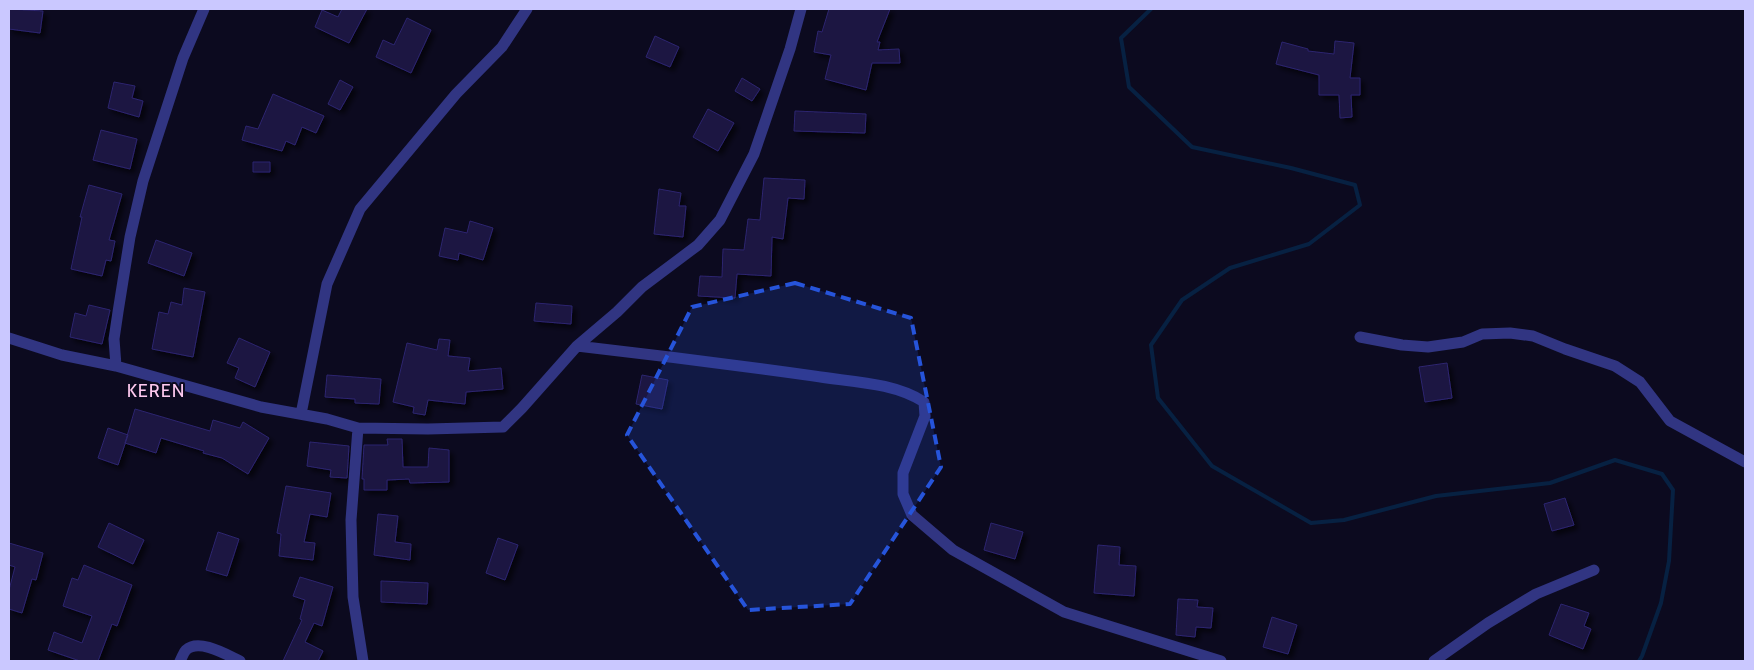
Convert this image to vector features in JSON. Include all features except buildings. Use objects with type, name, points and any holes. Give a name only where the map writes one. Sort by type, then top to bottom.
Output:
[{"type":"street","points":[[116,366],[114,339],[119,303],[130,237],[143,181],[183,58],[204,9]]},
{"type":"street","points":[[301,414],[327,284],[360,209],[456,94],[502,47],[527,9]]},
{"type":"street","points":[[9,338],[62,355],[116,366],[262,407],[358,428],[428,430],[503,426],[522,408],[577,346],[617,312],[642,286],[698,245],[720,220],[754,154],[780,82],[802,9]]},
{"type":"street","points":[[1360,338],[1428,347],[1463,342],[1482,334],[1510,333],[1533,336],[1615,366],[1640,382],[1670,421],[1745,462]]},
{"type":"street","points":[[577,346],[709,361],[878,386],[913,394],[924,402],[925,416],[903,473],[903,494],[912,515],[953,550],[1064,612],[1221,661]]},
{"type":"street","points":[[358,428],[351,520],[353,597],[363,661]]},
{"type":"street","points":[[1434,661],[1488,623],[1536,594],[1594,570]]},
{"type":"street","points":[[180,661],[185,651],[192,647],[201,646],[240,661]]},
{"type":"highlighted area","points":[[795,283],[911,318],[941,467],[850,604],[748,610],[627,435],[692,307]]},
{"type":"waterway","points":[[1151,9],[1121,38],[1129,87],[1192,147],[1291,168],[1355,185],[1360,205],[1309,244],[1230,268],[1182,300],[1151,345],[1158,398],[1212,466],[1311,523],[1344,520],[1436,496],[1550,483],[1615,460],[1662,474],[1673,490],[1669,561],[1661,603],[1639,661]]},
{"type":"district","name":"KEREN","points":[[156,391]]}]
